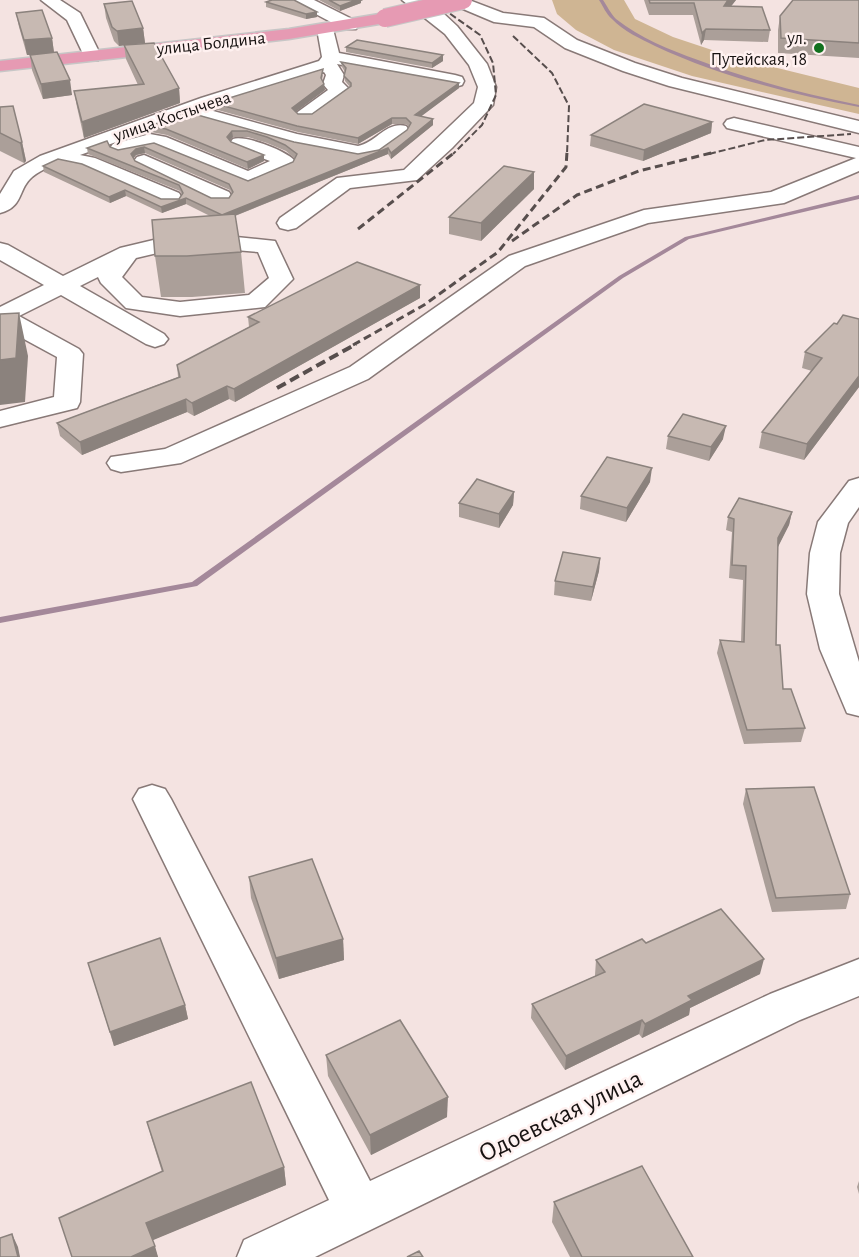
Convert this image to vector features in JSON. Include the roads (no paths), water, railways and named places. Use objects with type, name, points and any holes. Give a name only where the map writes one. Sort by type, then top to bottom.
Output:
[{"type":"main road","name":"улица Болдина","points":[[0,66],[326,29],[463,2]]},
{"type":"street","points":[[49,0],[74,17],[92,56]]},
{"type":"street","points":[[301,0],[350,25]]},
{"type":"street","points":[[288,223],[344,182],[410,176],[446,144],[483,105],[487,87],[478,64],[451,30],[437,17],[410,0]]},
{"type":"street","points":[[525,1],[538,22],[572,44],[629,68],[676,82],[859,127]]},
{"type":"street","points":[[463,2],[501,18],[538,22]]},
{"type":"street","points":[[305,114],[341,90],[332,84],[335,75],[329,60],[330,41],[326,29]]},
{"type":"street","points":[[329,60],[455,81]]},
{"type":"street","name":"улица Костычева","points":[[0,206],[12,195],[21,175],[58,155],[108,144],[188,110],[329,60]]},
{"type":"street","points":[[188,110],[295,140],[358,152],[371,150],[399,130]]},
{"type":"street","points":[[734,124],[859,153]]},
{"type":"street","points":[[108,144],[159,141],[256,184],[286,161],[240,143]]},
{"type":"street","points":[[108,144],[221,197]]},
{"type":"street","points":[[58,155],[70,160],[88,162],[171,198]]},
{"type":"street","points":[[121,463],[171,457],[359,373],[517,261],[644,217],[776,198],[859,164]]},
{"type":"street","points":[[1,316],[128,253],[187,239],[267,246],[281,279],[256,302],[180,309],[135,303],[109,278],[128,253]]},
{"type":"street","points":[[0,250],[155,339]]},
{"type":"street","points":[[0,419],[67,402],[70,354],[1,316]]},
{"type":"street","points":[[859,487],[833,522],[825,553],[823,594],[837,649],[859,704]]},
{"type":"street","points":[[152,799],[360,1211]]},
{"type":"street","name":"Одоевская улица","points":[[262,1257],[784,1007],[859,977]]},
{"type":"waterway","points":[[601,0],[612,18],[638,36],[674,53],[759,82],[859,106]]},
{"type":"waterway","points":[[0,620],[194,584],[621,277],[687,238],[859,197]]},
{"type":"railway","points":[[442,8],[480,35],[493,63],[496,95],[482,125],[455,152]]},
{"type":"railway","points":[[513,36],[552,73],[569,106],[567,154]]},
{"type":"railway","points":[[709,154],[765,140],[851,134]]},
{"type":"railway","points":[[358,229],[455,152]]},
{"type":"railway","points":[[353,345],[424,305],[498,252],[566,167],[567,152]]},
{"type":"railway","points":[[512,241],[577,195],[639,171],[715,152]]},
{"type":"railway","points":[[277,388],[356,344]]},
{"type":"place","name":"ул. Путейская, 18","points":[[819,48]]}]
